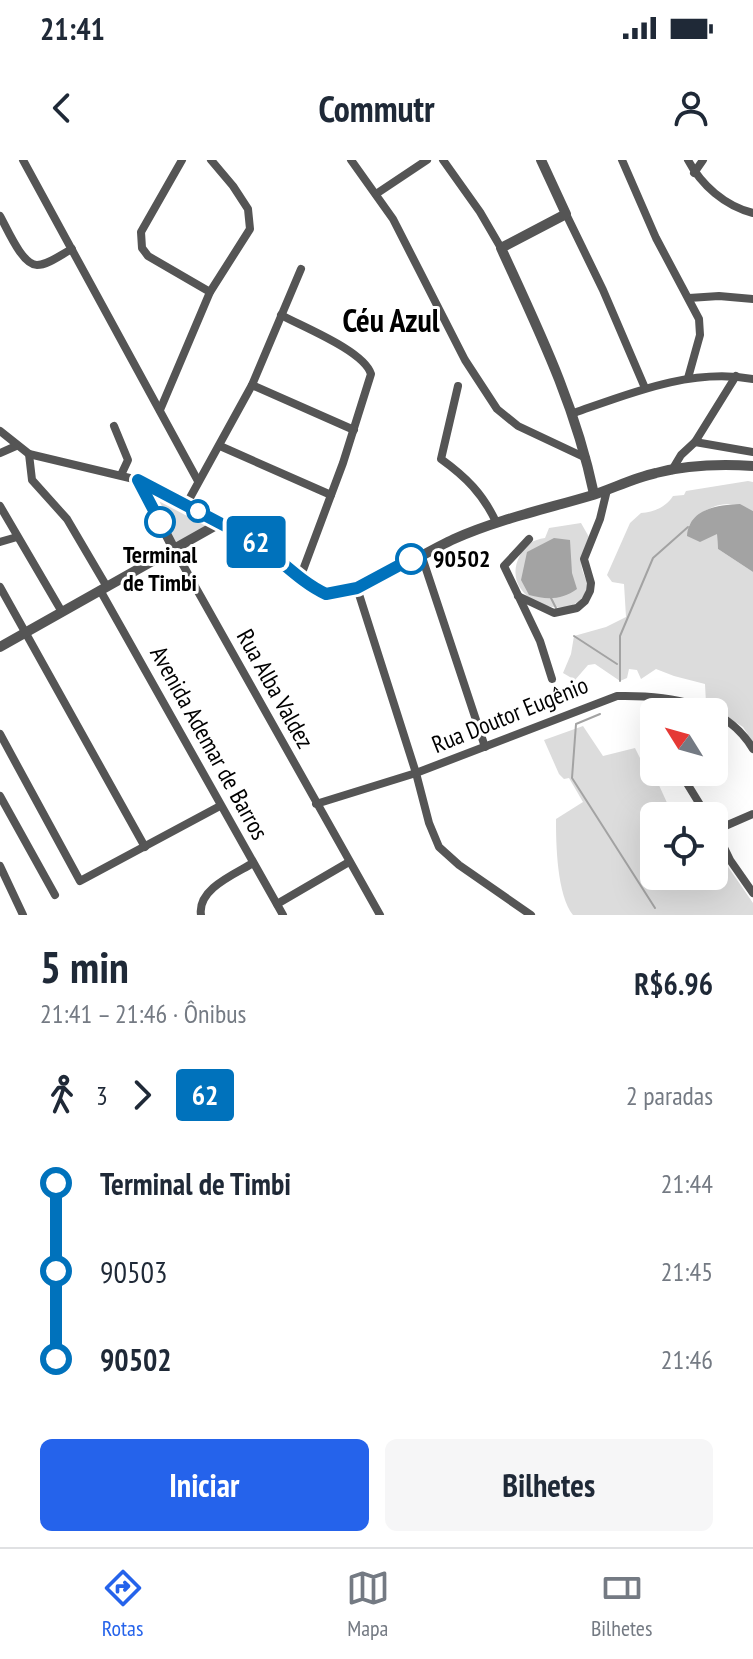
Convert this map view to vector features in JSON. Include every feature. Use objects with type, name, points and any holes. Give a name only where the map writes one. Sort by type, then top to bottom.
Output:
[{"type":"street","points":[[23,160],[198,481]]},
{"type":"street","points":[[182,160],[141,232],[142,248],[148,256],[210,292]]},
{"type":"street","points":[[160,410],[210,292],[246,238],[251,220],[248,209],[233,186],[211,160]]},
{"type":"street","points":[[351,160],[405,241],[465,360],[497,409],[518,426],[586,458]]},
{"type":"street","points":[[376,194],[427,160]]},
{"type":"street","points":[[443,160],[501,248],[560,376],[574,413],[594,494]]},
{"type":"street","points":[[541,160],[603,290],[645,388]]},
{"type":"street","points":[[622,160],[656,238],[699,319],[700,335],[688,378]]},
{"type":"street","points":[[688,160],[704,185],[739,208],[753,213]]},
{"type":"street","points":[[694,173],[703,160]]},
{"type":"street","points":[[501,248],[566,214]]},
{"type":"street","points":[[0,216],[22,255],[31,264],[42,265],[72,249]]},
{"type":"street","points":[[186,505],[252,385],[301,269]]},
{"type":"street","points":[[689,298],[719,296],[753,299]]},
{"type":"street","points":[[281,315],[357,356],[369,366],[371,374],[300,578]]},
{"type":"street","points":[[574,413],[645,388],[688,378],[736,376],[753,379]]},
{"type":"street","points":[[672,470],[681,455],[695,442],[736,376]]},
{"type":"street","points":[[252,385],[354,430]]},
{"type":"street","points":[[458,386],[441,459],[481,494],[496,522]]},
{"type":"street","points":[[114,426],[128,460],[121,475]]},
{"type":"street","points":[[0,431],[29,454],[138,480],[268,550],[300,578],[326,594],[357,588],[421,554],[496,522],[643,477],[672,470],[753,466]]},
{"type":"street","points":[[695,442],[753,452]]},
{"type":"street","points":[[0,453],[16,446]]},
{"type":"street","points":[[220,446],[331,495]]},
{"type":"street","name":"Avenida Ademar de Barros","points":[[29,454],[32,480],[67,519],[220,806],[283,915]]},
{"type":"street","name":"Rua Alba Valdez","points":[[138,480],[380,915]]},
{"type":"street","points":[[518,596],[554,613],[577,608],[585,601],[591,583],[584,559],[600,519],[607,490]]},
{"type":"street","points":[[0,506],[62,612]]},
{"type":"street","points":[[0,647],[220,523]]},
{"type":"street","points":[[0,542],[17,537]]},
{"type":"street","points":[[529,539],[504,566],[540,641],[552,679]]},
{"type":"street","points":[[421,554],[485,747]]},
{"type":"street","points":[[0,587],[145,847]]},
{"type":"street","points":[[357,588],[439,847],[459,865],[531,915]]},
{"type":"street","name":"Rua Doutor Eugênio","points":[[316,804],[416,773],[617,696],[700,705],[733,724],[753,749]]},
{"type":"street","points":[[0,734],[80,881],[220,806]]},
{"type":"street","points":[[0,796],[55,895]]},
{"type":"street","points":[[728,824],[753,814]]},
{"type":"street","points":[[728,856],[753,893]]},
{"type":"street","points":[[277,904],[349,862]]},
{"type":"street","points":[[201,915],[200,908],[209,893],[253,863]]},
{"type":"street","points":[[0,866],[22,914]]},
{"type":"shaded area","points":[[138,480],[220,523],[174,549]]},
{"type":"shaded area","points":[[753,482],[753,511],[726,504],[702,513],[688,527],[717,534],[718,549],[753,572],[753,742],[743,727],[728,717],[728,698],[706,698],[705,684],[656,669],[641,679],[637,670],[629,669],[627,678],[620,681],[595,664],[588,665],[575,680],[563,673],[574,636],[606,627],[626,617],[624,584],[612,582],[607,575],[630,523],[641,513],[659,508],[673,496],[684,495],[686,491]]},
{"type":"shaded area","points":[[740,504],[753,511],[753,572],[718,549],[717,534],[700,542],[687,536],[689,527],[699,514],[714,507]]},
{"type":"shaded area","points":[[581,523],[589,537],[582,559],[587,581],[583,596],[573,605],[559,607],[544,605],[530,598],[520,587],[515,572],[522,551],[530,543],[545,538],[549,528]]},
{"type":"shaded area","points":[[554,538],[570,540],[572,573],[577,589],[554,598],[529,595],[521,580],[527,552]]},
{"type":"shaded area","points":[[583,726],[603,756],[635,748],[640,758],[640,786],[659,786],[667,802],[640,802],[640,890],[728,890],[728,867],[753,903],[753,915],[573,915],[561,883],[556,819],[583,802],[569,778],[564,779],[559,774],[544,740]]},
{"type":"waterway","points":[[620,681],[620,636],[653,558],[688,527]]},
{"type":"waterway","points":[[551,598],[556,608]]},
{"type":"waterway","points":[[574,636],[617,664]]},
{"type":"waterway","points":[[600,714],[576,724],[572,778],[655,908]]},
{"type":"bus line","name":"62","points":[[160,522],[138,480],[252,540],[300,578],[326,594],[357,588],[411,559]]},
{"type":"place","name":"Terminal de Timbi","points":[[160,522]]},
{"type":"place","name":"90502","points":[[411,559]]},
{"type":"district","name":"Céu Azul","points":[[391,321]]}]
